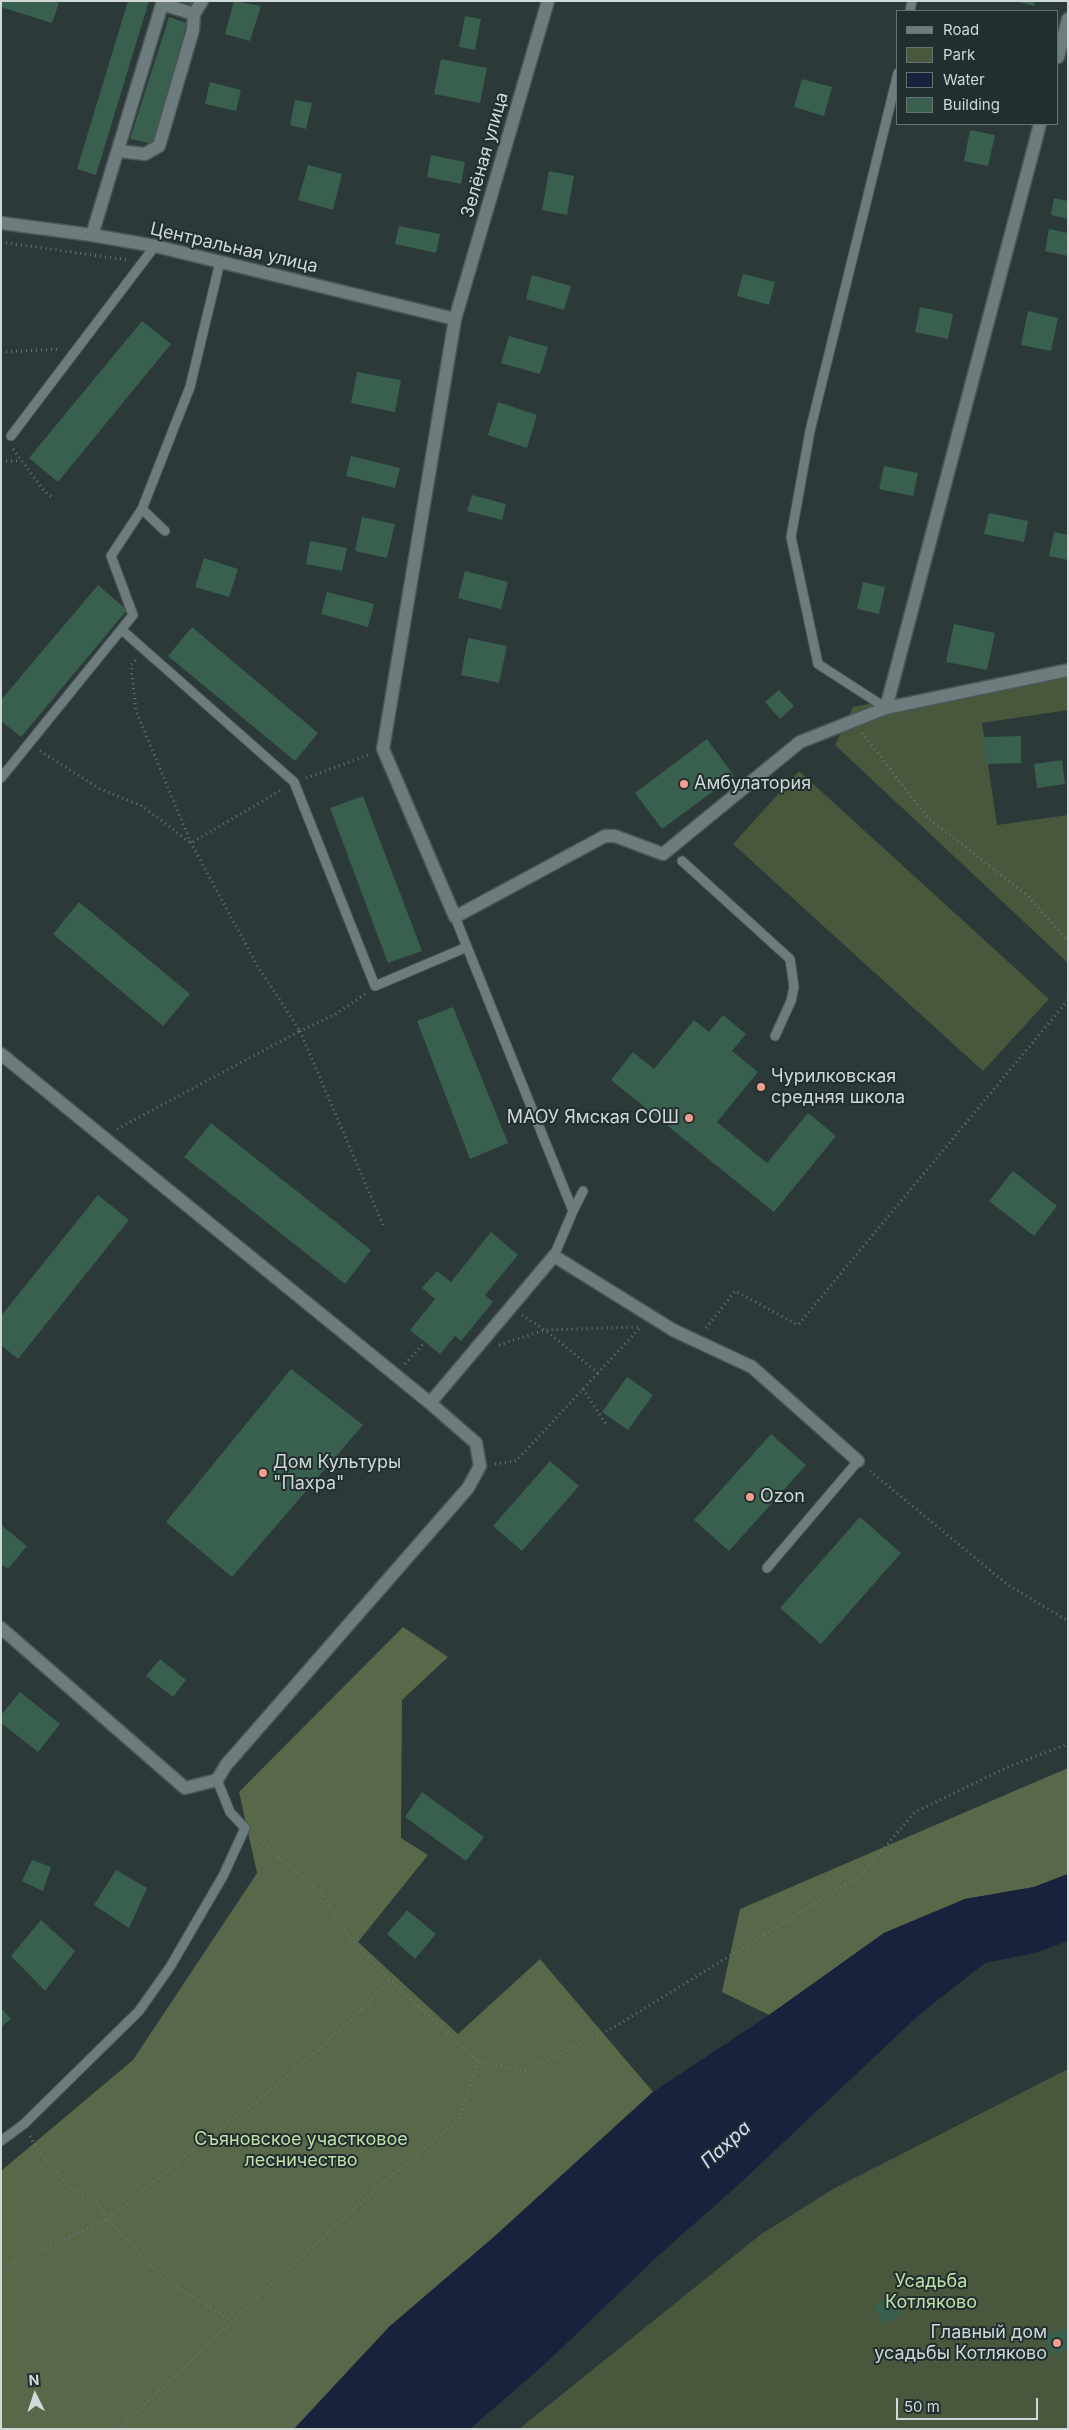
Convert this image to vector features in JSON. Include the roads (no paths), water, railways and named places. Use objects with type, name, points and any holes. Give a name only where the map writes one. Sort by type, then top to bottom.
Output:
[{"type":"street","points":[[118,151],[145,154],[159,146],[193,30],[194,14],[202,1]]},
{"type":"street","name":"Зелёная улица","points":[[455,917],[383,749],[455,320],[548,1]]},
{"type":"street","points":[[92,235],[162,3],[194,14]]},
{"type":"street","points":[[1059,53],[1068,19]]},
{"type":"street","points":[[886,708],[1040,125]]},
{"type":"street","name":"Центральная улица","points":[[1,223],[92,235],[154,246],[455,320]]},
{"type":"street","points":[[455,917],[605,836],[616,836],[663,854],[800,742],[886,708],[1068,670]]},
{"type":"street","points":[[1,1054],[430,1403],[476,1443],[480,1466],[468,1488],[226,1765],[217,1780],[185,1788],[2,1631]]},
{"type":"street","points":[[430,1403],[554,1256],[666,1326],[752,1368],[858,1461]]},
{"type":"lane","points":[[886,708],[818,664],[791,537],[810,431],[896,81]]},
{"type":"lane","points":[[11,436],[154,246]]},
{"type":"lane","points":[[1,778],[133,615],[110,556],[142,509],[190,387],[220,262]]},
{"type":"lane","points":[[142,509],[165,531]]},
{"type":"lane","points":[[122,630],[294,782],[375,986],[467,947]]},
{"type":"lane","points":[[682,861],[790,959],[794,987],[791,1000],[775,1036]]},
{"type":"lane","points":[[455,917],[573,1211]]},
{"type":"lane","points":[[554,1256],[583,1191]]},
{"type":"lane","points":[[767,1568],[858,1461]]},
{"type":"lane","points":[[1,2141],[24,2124],[139,2011],[170,1967],[218,1884],[245,1828],[230,1812],[217,1780]]},
{"type":"water","name":"Пахра","points":[[1068,1874],[1068,1941],[1035,1953],[985,1963],[920,2014],[736,2187],[660,2254],[546,2363],[470,2429],[294,2429],[389,2327],[495,2236],[653,2092],[769,2015],[884,1933],[965,1899],[1034,1887]]},
{"type":"place","name":"Амбулатория","points":[[684,784]]},
{"type":"place","name":"Чурилковская средняя школа","points":[[761,1087]]},
{"type":"place","name":"МАОУ Ямская СОШ","points":[[689,1118]]},
{"type":"place","name":"Дом Культуры \"Пахра\"","points":[[263,1473]]},
{"type":"place","name":"Ozon","points":[[750,1497]]},
{"type":"place","name":"Главный дом усадьбы Котляково","points":[[1057,2343]]},
{"type":"park label","name":"Съяновское участковое лесничество","points":[[301,2150]]},
{"type":"park label","name":"Усадьба Котляково","points":[[931,2292]]}]
